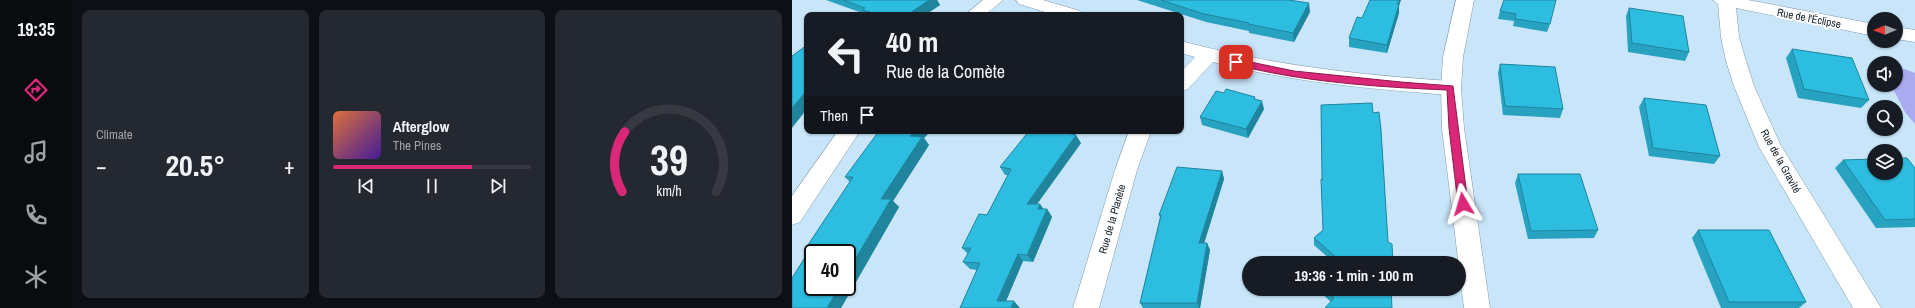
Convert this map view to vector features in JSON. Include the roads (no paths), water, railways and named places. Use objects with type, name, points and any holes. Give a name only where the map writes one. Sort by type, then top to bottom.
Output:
[{"type":"street","points":[[978,12],[994,0]]},
{"type":"street","points":[[1025,0],[1064,12]]},
{"type":"street","points":[[1465,0],[1453,57],[1450,88],[1456,147],[1477,308]]},
{"type":"street","name":"Rue de l'Éclipse","points":[[1724,0],[1867,29]]},
{"type":"street","name":"Rue de la Gravité","points":[[1724,0],[1729,15],[1730,37],[1736,61],[1744,86],[1770,147],[1868,308]]},
{"type":"street","points":[[1903,34],[1915,36]]},
{"type":"street","points":[[1184,48],[1208,56],[1294,74],[1401,85],[1450,88]]},
{"type":"street","points":[[1184,81],[1208,56]]},
{"type":"street","points":[[792,215],[846,134]]},
{"type":"street","name":"Rue de la Planète","points":[[1086,308],[1124,177],[1139,134]]}]
